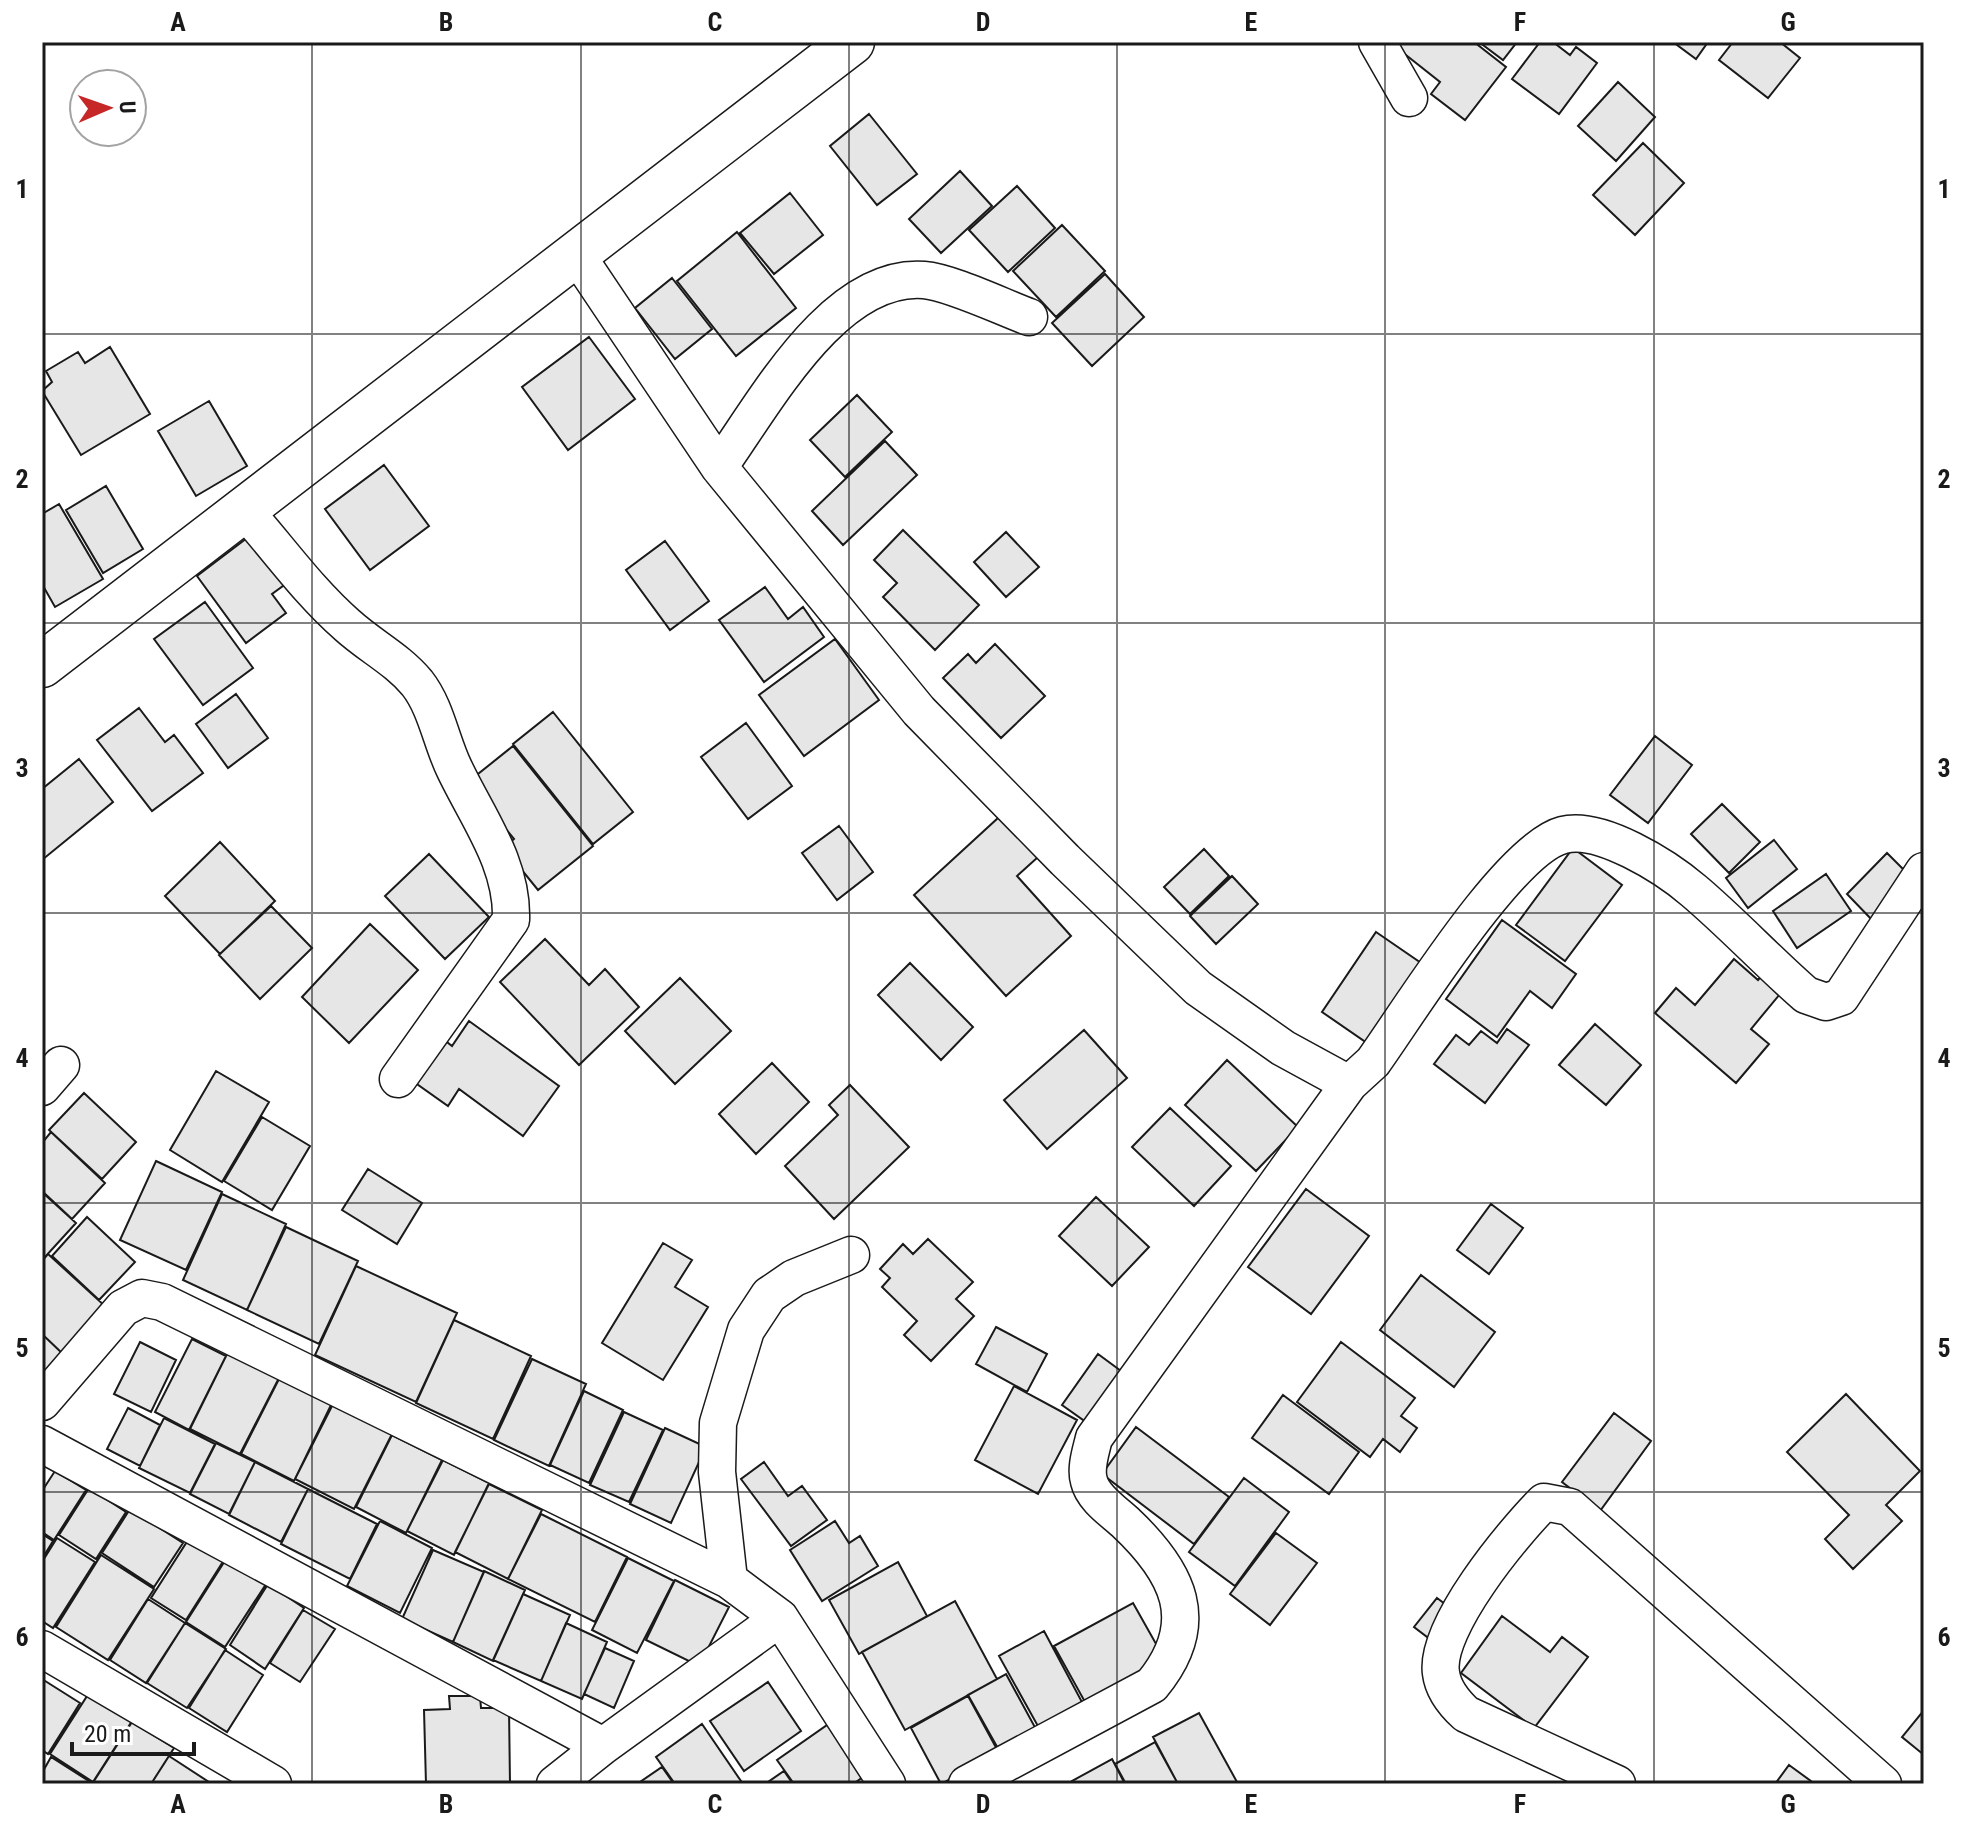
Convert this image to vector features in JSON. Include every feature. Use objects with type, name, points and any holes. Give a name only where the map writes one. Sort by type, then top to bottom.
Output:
[{"type":"street","points":[[42,665],[852,42]]},
{"type":"street","points":[[1377,42],[1409,98]]},
{"type":"street","points":[[576,254],[719,467],[919,711],[1065,860],[1198,988],[1283,1048],[1349,1084]]},
{"type":"street","points":[[719,467],[811,341],[868,291],[889,281],[927,280],[1029,317]]},
{"type":"street","points":[[245,511],[346,625],[397,662],[419,686],[453,767],[488,828],[512,901],[511,920],[398,1079]]},
{"type":"street","points":[[967,1784],[1152,1685],[1170,1664],[1180,1637],[1181,1603],[1152,1548],[1096,1494],[1088,1480],[1094,1438],[1349,1084],[1373,1062],[1502,881],[1543,843],[1565,834],[1613,840],[1692,889],[1806,995],[1826,1002],[1841,997],[1924,871]]},
{"type":"street","points":[[729,1580],[717,1472],[718,1423],[746,1330],[769,1295],[794,1278],[851,1255]]},
{"type":"street","points":[[42,1402],[123,1308],[142,1298],[162,1302],[729,1580],[780,1618],[881,1782]]},
{"type":"street","points":[[42,1444],[603,1746]]},
{"type":"street","points":[[1617,1784],[1466,1714],[1451,1697],[1440,1671],[1445,1643],[1472,1594],[1511,1535],[1544,1502],[1570,1507],[1883,1784]]},
{"type":"street","points":[[555,1784],[780,1618]]},
{"type":"street","points":[[42,1649],[273,1784]]},
{"type":"building","points":[[1474,42],[1506,67],[1465,120],[1431,94],[1440,82],[1392,44]]},
{"type":"building","points":[[1479,42],[1517,42],[1503,60]]},
{"type":"building","points":[[1540,42],[1553,42],[1570,55],[1576,47],[1597,63],[1559,114],[1512,79]]},
{"type":"building","points":[[1673,42],[1708,42],[1696,59]]},
{"type":"building","points":[[1733,42],[1780,42],[1800,58],[1768,98],[1719,60]]},
{"type":"building","points":[[1618,82],[1655,117],[1616,161],[1578,126]]},
{"type":"building","points":[[869,114],[917,174],[877,205],[830,146]]},
{"type":"building","points":[[1643,143],[1684,183],[1635,235],[1593,195]]},
{"type":"building","points":[[960,171],[992,206],[941,253],[909,219]]},
{"type":"building","points":[[1017,186],[1055,228],[1008,272],[969,230]]},
{"type":"building","points":[[790,193],[823,235],[774,274],[740,233]]},
{"type":"building","points":[[1062,225],[1105,271],[1056,317],[1013,271]]},
{"type":"building","points":[[737,232],[796,308],[736,356],[677,281]]},
{"type":"building","points":[[1105,274],[1144,317],[1092,366],[1052,323]]},
{"type":"building","points":[[672,278],[712,329],[675,359],[635,308]]},
{"type":"building","points":[[589,337],[635,399],[568,450],[522,387]]},
{"type":"building","points":[[110,347],[150,414],[81,455],[42,391],[52,382],[46,371],[78,352],[85,363]]},
{"type":"building","points":[[857,395],[892,432],[845,477],[810,440]]},
{"type":"building","points":[[209,401],[247,466],[196,496],[158,431]]},
{"type":"building","points":[[885,441],[917,475],[843,545],[812,511]]},
{"type":"building","points":[[384,465],[429,526],[370,570],[325,509]]},
{"type":"building","points":[[106,486],[143,549],[103,573],[66,510]]},
{"type":"building","points":[[59,504],[103,579],[55,607],[42,584],[42,514]]},
{"type":"building","points":[[903,530],[979,605],[935,650],[883,597],[897,583],[874,560]]},
{"type":"building","points":[[1006,532],[1039,567],[1006,597],[974,562]]},
{"type":"building","points":[[251,535],[287,583],[272,594],[286,613],[246,643],[197,576]]},
{"type":"building","points":[[665,541],[709,601],[670,630],[626,570]]},
{"type":"building","points":[[765,587],[788,619],[803,607],[824,637],[764,682],[719,620]]},
{"type":"building","points":[[205,602],[253,668],[203,705],[154,639]]},
{"type":"building","points":[[835,639],[879,700],[804,756],[759,695]]},
{"type":"building","points":[[995,644],[1045,696],[1001,738],[943,678],[968,654],[976,663]]},
{"type":"building","points":[[236,694],[268,738],[228,768],[196,724]]},
{"type":"building","points":[[139,708],[165,742],[174,735],[203,773],[152,811],[97,740]]},
{"type":"building","points":[[553,712],[633,812],[593,844],[513,744]]},
{"type":"building","points":[[746,723],[792,786],[748,819],[701,757]]},
{"type":"building","points":[[1655,736],[1692,765],[1648,823],[1610,795]]},
{"type":"building","points":[[513,746],[593,846],[538,890],[504,848],[514,839],[468,782]]},
{"type":"building","points":[[79,759],[113,802],[42,860],[42,789]]},
{"type":"building","points":[[1722,804],[1760,842],[1729,873],[1691,834]]},
{"type":"building","points":[[1010,807],[1048,848],[1017,876],[1071,936],[1006,996],[914,895]]},
{"type":"building","points":[[839,826],[873,872],[837,900],[802,853]]},
{"type":"building","points":[[1774,840],[1797,869],[1748,908],[1726,878]]},
{"type":"building","points":[[220,842],[275,901],[220,954],[165,896]]},
{"type":"building","points":[[1573,848],[1622,885],[1565,961],[1516,925]]},
{"type":"building","points":[[1204,849],[1229,876],[1190,914],[1164,887]]},
{"type":"building","points":[[1887,853],[1915,881],[1874,922],[1847,894]]},
{"type":"building","points":[[429,854],[489,917],[445,959],[385,896]]},
{"type":"building","points":[[1826,874],[1851,911],[1797,948],[1773,911]]},
{"type":"building","points":[[1232,876],[1258,904],[1216,944],[1190,916]]},
{"type":"building","points":[[271,906],[312,948],[260,999],[219,955]]},
{"type":"building","points":[[1502,920],[1576,974],[1552,1008],[1530,991],[1497,1037],[1446,999]]},
{"type":"building","points":[[370,924],[418,970],[349,1043],[302,997]]},
{"type":"building","points":[[1376,932],[1424,965],[1370,1045],[1322,1012]]},
{"type":"building","points":[[545,939],[589,985],[605,969],[639,1007],[579,1065],[500,982]]},
{"type":"building","points":[[1734,959],[1758,980],[1766,971],[1785,988],[1751,1029],[1769,1044],[1736,1083],[1655,1013],[1676,988],[1695,1005]]},
{"type":"building","points":[[910,963],[973,1027],[941,1060],[878,995]]},
{"type":"building","points":[[680,978],[731,1031],[675,1084],[625,1031]]},
{"type":"building","points":[[469,1021],[559,1086],[523,1136],[459,1089],[448,1106],[407,1077],[438,1035],[452,1046]]},
{"type":"building","points":[[1595,1024],[1641,1065],[1606,1105],[1559,1065]]},
{"type":"building","points":[[1507,1029],[1529,1045],[1485,1103],[1434,1064],[1456,1035],[1469,1045],[1481,1031],[1497,1043]]},
{"type":"building","points":[[1084,1030],[1127,1078],[1047,1149],[1004,1100]]},
{"type":"building","points":[[1227,1060],[1298,1127],[1256,1171],[1185,1105]]},
{"type":"building","points":[[772,1063],[809,1102],[756,1154],[719,1114]]},
{"type":"building","points":[[216,1071],[269,1102],[222,1182],[170,1150]]},
{"type":"building","points":[[850,1085],[909,1147],[834,1219],[785,1166],[838,1115],[829,1105]]},
{"type":"building","points":[[84,1093],[136,1142],[102,1179],[49,1130]]},
{"type":"building","points":[[1170,1108],[1231,1166],[1194,1206],[1132,1147]]},
{"type":"building","points":[[262,1117],[310,1146],[272,1210],[224,1181]]},
{"type":"building","points":[[51,1132],[105,1183],[72,1219],[42,1191],[42,1143]]},
{"type":"building","points":[[156,1161],[222,1192],[186,1270],[120,1240]]},
{"type":"building","points":[[368,1169],[422,1203],[397,1244],[342,1210]]},
{"type":"building","points":[[1306,1189],[1369,1236],[1311,1314],[1248,1267]]},
{"type":"building","points":[[42,1192],[76,1223],[45,1257],[42,1254]]},
{"type":"building","points":[[222,1194],[286,1224],[247,1310],[183,1280]]},
{"type":"building","points":[[1096,1197],[1149,1247],[1112,1286],[1059,1236]]},
{"type":"building","points":[[1491,1204],[1523,1228],[1489,1274],[1457,1250]]},
{"type":"building","points":[[87,1217],[135,1262],[99,1300],[52,1256]]},
{"type":"building","points":[[286,1227],[358,1261],[319,1344],[247,1310]]},
{"type":"building","points":[[928,1239],[973,1282],[956,1299],[974,1316],[931,1361],[904,1335],[917,1321],[882,1287],[890,1278],[880,1269],[903,1244],[913,1254]]},
{"type":"building","points":[[663,1243],[692,1260],[675,1287],[708,1307],[663,1380],[602,1343]]},
{"type":"building","points":[[48,1254],[106,1307],[63,1354],[42,1334],[42,1261]]},
{"type":"building","points":[[356,1266],[457,1313],[416,1402],[315,1355]]},
{"type":"building","points":[[1421,1275],[1495,1332],[1454,1387],[1380,1330]]},
{"type":"building","points":[[454,1320],[531,1356],[493,1439],[416,1403]]},
{"type":"building","points":[[996,1327],[1047,1354],[1027,1392],[976,1364]]},
{"type":"building","points":[[42,1334],[64,1355],[42,1378]]},
{"type":"building","points":[[192,1339],[226,1356],[189,1430],[155,1412]]},
{"type":"building","points":[[140,1342],[176,1360],[151,1412],[114,1394]]},
{"type":"building","points":[[1341,1342],[1415,1398],[1401,1416],[1417,1428],[1400,1452],[1383,1439],[1370,1457],[1297,1402]]},
{"type":"building","points":[[230,1348],[281,1374],[240,1454],[190,1429]]},
{"type":"building","points":[[1098,1354],[1121,1371],[1086,1422],[1062,1405]]},
{"type":"building","points":[[532,1359],[586,1384],[549,1466],[494,1440]]},
{"type":"building","points":[[280,1377],[332,1403],[294,1481],[241,1454]]},
{"type":"building","points":[[1014,1386],[1077,1420],[1038,1494],[975,1460]]},
{"type":"building","points":[[584,1391],[623,1410],[589,1483],[550,1465]]},
{"type":"building","points":[[1846,1394],[1920,1471],[1886,1505],[1902,1521],[1853,1569],[1825,1539],[1849,1515],[1787,1452]]},
{"type":"building","points":[[1283,1395],[1359,1452],[1329,1494],[1252,1438]]},
{"type":"building","points":[[333,1404],[392,1434],[354,1509],[295,1479]]},
{"type":"building","points":[[128,1408],[160,1425],[140,1466],[107,1449]]},
{"type":"building","points":[[624,1412],[663,1430],[629,1502],[590,1485]]},
{"type":"building","points":[[1614,1413],[1651,1441],[1600,1511],[1562,1482]]},
{"type":"building","points":[[164,1418],[215,1444],[190,1493],[139,1468]]},
{"type":"building","points":[[1136,1427],[1229,1497],[1194,1544],[1102,1474]]},
{"type":"building","points":[[665,1428],[706,1447],[671,1523],[630,1504]]},
{"type":"building","points":[[392,1435],[442,1460],[406,1533],[356,1507]]},
{"type":"building","points":[[216,1443],[255,1462],[229,1514],[190,1494]]},
{"type":"building","points":[[443,1460],[489,1483],[454,1555],[407,1531]]},
{"type":"building","points":[[255,1462],[308,1489],[281,1542],[229,1515]]},
{"type":"building","points":[[764,1462],[788,1496],[802,1486],[827,1520],[791,1546],[741,1479]]},
{"type":"building","points":[[55,1471],[86,1490],[54,1540],[42,1532],[42,1491]]},
{"type":"building","points":[[1244,1478],[1289,1512],[1235,1586],[1189,1552]]},
{"type":"building","points":[[489,1484],[542,1510],[508,1579],[455,1552]]},
{"type":"building","points":[[89,1488],[126,1512],[96,1559],[59,1535]]},
{"type":"building","points":[[308,1489],[377,1524],[350,1579],[281,1544]]},
{"type":"building","points":[[130,1509],[183,1543],[154,1587],[102,1553]]},
{"type":"building","points":[[541,1514],[627,1557],[595,1622],[508,1579]]},
{"type":"building","points":[[380,1521],[432,1548],[400,1613],[347,1586]]},
{"type":"building","points":[[835,1521],[849,1543],[860,1536],[878,1566],[822,1601],[790,1550]]},
{"type":"building","points":[[1276,1533],[1317,1563],[1270,1625],[1230,1594]]},
{"type":"building","points":[[42,1534],[53,1541],[42,1559]]},
{"type":"building","points":[[190,1537],[224,1560],[186,1620],[151,1598]]},
{"type":"building","points":[[57,1538],[95,1562],[53,1628],[42,1621],[42,1562]]},
{"type":"building","points":[[433,1550],[484,1572],[453,1642],[402,1619]]},
{"type":"building","points":[[101,1555],[154,1589],[108,1660],[56,1627]]},
{"type":"building","points":[[228,1556],[268,1581],[225,1647],[186,1622]]},
{"type":"building","points":[[628,1558],[674,1581],[637,1653],[592,1630]]},
{"type":"building","points":[[898,1562],[927,1616],[859,1654],[829,1600]]},
{"type":"building","points":[[484,1571],[525,1590],[493,1661],[453,1642]]},
{"type":"building","points":[[675,1580],[729,1607],[699,1666],[646,1640]]},
{"type":"building","points":[[268,1584],[304,1608],[265,1669],[230,1645]]},
{"type":"building","points":[[523,1594],[570,1615],[541,1681],[493,1660]]},
{"type":"building","points":[[1437,1598],[1457,1613],[1435,1643],[1414,1627]]},
{"type":"building","points":[[148,1599],[185,1623],[146,1683],[110,1660]]},
{"type":"building","points":[[955,1601],[997,1679],[905,1730],[862,1652]]},
{"type":"building","points":[[1133,1603],[1164,1658],[1085,1702],[1054,1646]]},
{"type":"building","points":[[303,1610],[335,1629],[300,1682],[270,1663]]},
{"type":"building","points":[[1502,1616],[1550,1652],[1562,1637],[1588,1657],[1534,1728],[1461,1673]]},
{"type":"building","points":[[185,1623],[226,1649],[187,1708],[147,1683]]},
{"type":"building","points":[[566,1623],[607,1642],[582,1699],[541,1681]]},
{"type":"building","points":[[1044,1631],[1083,1704],[1039,1728],[999,1656]]},
{"type":"building","points":[[605,1648],[634,1661],[614,1708],[584,1694]]},
{"type":"building","points":[[225,1650],[263,1675],[227,1732],[189,1708]]},
{"type":"building","points":[[1006,1674],[1037,1731],[1000,1752],[968,1695]]},
{"type":"building","points":[[42,1679],[80,1703],[48,1754],[42,1750]]},
{"type":"building","points":[[768,1682],[801,1731],[744,1771],[710,1721]]},
{"type":"building","points":[[89,1693],[132,1721],[93,1782],[50,1754]]},
{"type":"building","points":[[449,1696],[480,1696],[481,1708],[509,1708],[510,1784],[426,1784],[424,1710],[450,1709]]},
{"type":"building","points":[[968,1696],[999,1753],[941,1784],[911,1728]]},
{"type":"building","points":[[1924,1710],[1924,1755],[1902,1737]]},
{"type":"building","points":[[1199,1713],[1237,1782],[1178,1784],[1153,1737]]},
{"type":"building","points":[[132,1722],[174,1748],[151,1784],[99,1784],[94,1781]]},
{"type":"building","points":[[830,1723],[866,1775],[853,1784],[794,1784],[777,1760]]},
{"type":"building","points":[[702,1724],[743,1784],[675,1784],[656,1757]]},
{"type":"building","points":[[1155,1742],[1178,1784],[1126,1784],[1115,1764]]},
{"type":"building","points":[[169,1756],[212,1784],[151,1784]]},
{"type":"building","points":[[51,1757],[92,1783],[42,1784],[42,1773]]},
{"type":"building","points":[[1112,1759],[1125,1784],[1073,1784],[1072,1781]]},
{"type":"building","points":[[1789,1765],[1815,1784],[1775,1784]]},
{"type":"building","points":[[662,1767],[674,1784],[637,1784]]},
{"type":"building","points":[[784,1771],[793,1784],[765,1784]]}]
